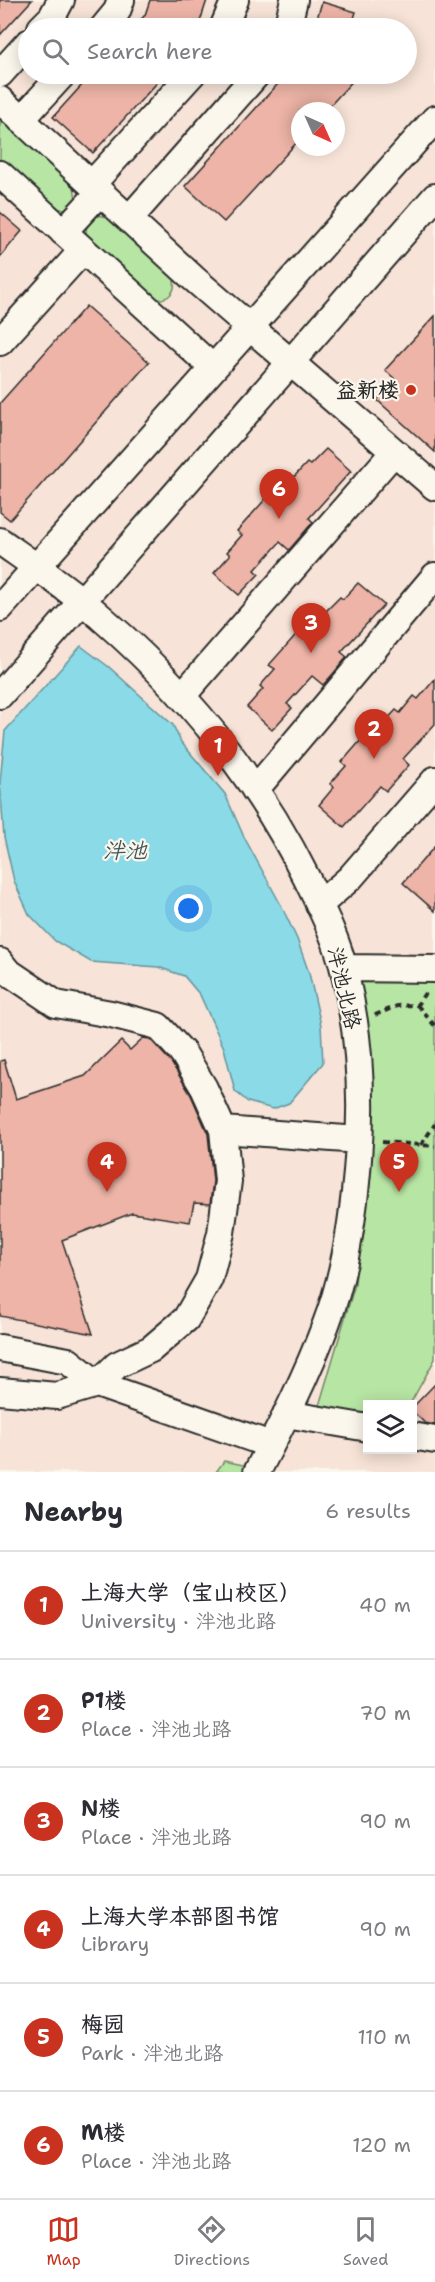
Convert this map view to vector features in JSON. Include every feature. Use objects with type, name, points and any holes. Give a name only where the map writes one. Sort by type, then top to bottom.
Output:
[{"type":"street","points":[[51,18],[61,0]]},
{"type":"street","points":[[111,18],[121,0]]},
{"type":"street","points":[[227,18],[235,0]]},
{"type":"street","points":[[289,18],[294,0]]},
{"type":"street","points":[[0,75],[18,54]]},
{"type":"street","points":[[21,120],[54,84]]},
{"type":"street","points":[[63,232],[96,188],[184,84]]},
{"type":"street","points":[[129,219],[248,84]]},
{"type":"street","points":[[0,100],[249,328],[435,487]]},
{"type":"street","points":[[0,608],[435,118]]},
{"type":"street","points":[[0,174],[213,368]]},
{"type":"street","points":[[0,695],[435,196]]},
{"type":"street","points":[[0,342],[83,250]]},
{"type":"street","points":[[182,696],[394,452]]},
{"type":"street","name":"泮池北路","points":[[0,541],[104,619],[182,696],[214,733],[255,790],[296,857],[319,905],[344,968],[354,1028],[360,1097],[359,1140],[350,1231],[327,1323],[257,1472]]},
{"type":"street","points":[[255,790],[435,576]]},
{"type":"street","points":[[319,905],[350,878],[435,780]]},
{"type":"street","points":[[0,962],[7,971],[57,1004],[158,1026],[183,1053],[204,1088],[223,1130],[228,1181],[221,1233],[208,1279],[186,1319],[151,1349],[117,1365],[97,1384],[57,1396],[0,1391]]},
{"type":"street","points":[[344,968],[432,969]]},
{"type":"street","points":[[223,1130],[359,1140]]},
{"type":"street","points":[[0,1348],[68,1361],[97,1384],[271,1445]]},
{"type":"street","points":[[286,1414],[363,1427]]},
{"type":"street","points":[[417,1437],[435,1440]]},
{"type":"path","points":[[417,1005],[428,987],[432,969]]},
{"type":"path","points":[[354,1028],[383,1011],[397,1006],[417,1005]]},
{"type":"path","points":[[417,1005],[435,1026]]},
{"type":"path","points":[[420,1145],[435,1124]]},
{"type":"path","points":[[359,1140],[435,1146]]},
{"type":"shaded area","points":[[0,0],[435,0],[435,1472],[0,1472]]},
{"type":"green space","points":[[0,118],[74,186],[76,199],[68,209],[54,209],[0,160]]},
{"type":"green space","points":[[96,215],[108,217],[173,276],[174,286],[168,297],[154,299],[88,238],[87,222]]},
{"type":"green space","points":[[354,974],[435,979],[435,1359],[412,1400],[363,1400],[363,1414],[319,1406],[355,1284],[370,1099]]},
{"type":"green space","points":[[224,1461],[248,1466],[244,1472],[216,1472]]},
{"type":"water","name":"泮池","points":[[81,646],[109,667],[173,725],[181,742],[225,794],[244,837],[297,939],[309,973],[321,1025],[323,1063],[289,1103],[273,1109],[248,1102],[235,1091],[224,1048],[200,995],[184,976],[158,967],[91,962],[55,941],[29,914],[14,881],[4,837],[0,782],[5,731]]},
{"type":"building","points":[[0,0],[32,0],[0,35]]},
{"type":"building","points":[[150,0],[207,0],[201,18],[142,18]]},
{"type":"building","points":[[322,2],[356,12],[354,18],[317,18]]},
{"type":"building","points":[[83,84],[156,84],[93,153],[53,117]]},
{"type":"building","points":[[278,84],[350,84],[333,102],[291,102],[291,149],[224,222],[185,186]]},
{"type":"building","points":[[0,212],[22,231],[0,257]]},
{"type":"building","points":[[86,306],[149,362],[10,520],[0,512],[0,403]]},
{"type":"building","name":"益新楼","points":[[435,316],[435,452],[377,400],[396,380],[385,370]]},
{"type":"building","points":[[326,449],[351,471],[309,518],[313,522],[289,550],[280,542],[255,570],[259,574],[239,595],[214,573],[230,555],[227,552],[242,535],[237,531],[286,476],[291,480],[307,463],[310,465]]},
{"type":"building","points":[[358,583],[384,605],[341,652],[347,657],[333,674],[323,685],[312,676],[287,704],[292,708],[272,730],[247,707],[263,689],[260,686],[275,669],[269,665],[318,610],[323,614],[340,597],[343,599]]},
{"type":"building","points":[[435,679],[435,724],[403,759],[409,765],[386,791],[380,786],[344,827],[319,805],[334,787],[330,784],[346,766],[342,762],[375,724],[379,728],[396,710],[400,713],[414,696],[418,699]]},
{"type":"building","points":[[435,846],[435,911],[403,883]]},
{"type":"building","points":[[143,1038],[150,1039],[171,1062],[191,1095],[208,1134],[213,1181],[210,1204],[194,1203],[190,1222],[132,1213],[62,1240],[93,1334],[0,1316],[0,1061],[4,1060],[16,1099],[85,1076],[121,1041],[130,1050]]},
{"type":"building","points":[[435,1384],[435,1425],[425,1423],[417,1416],[417,1403]]},
{"type":"place","name":"益新楼","points":[[411,390]]},
{"type":"place","name":"M楼","points":[[279,519]]},
{"type":"place","name":"N楼","points":[[311,653]]},
{"type":"place","name":"P1楼","points":[[374,759]]},
{"type":"place","name":"上海大学（宝山校区）","points":[[218,776]]},
{"type":"place","name":"上海大学本部图书馆","points":[[107,1192]]},
{"type":"place","name":"梅园","points":[[399,1192]]}]
